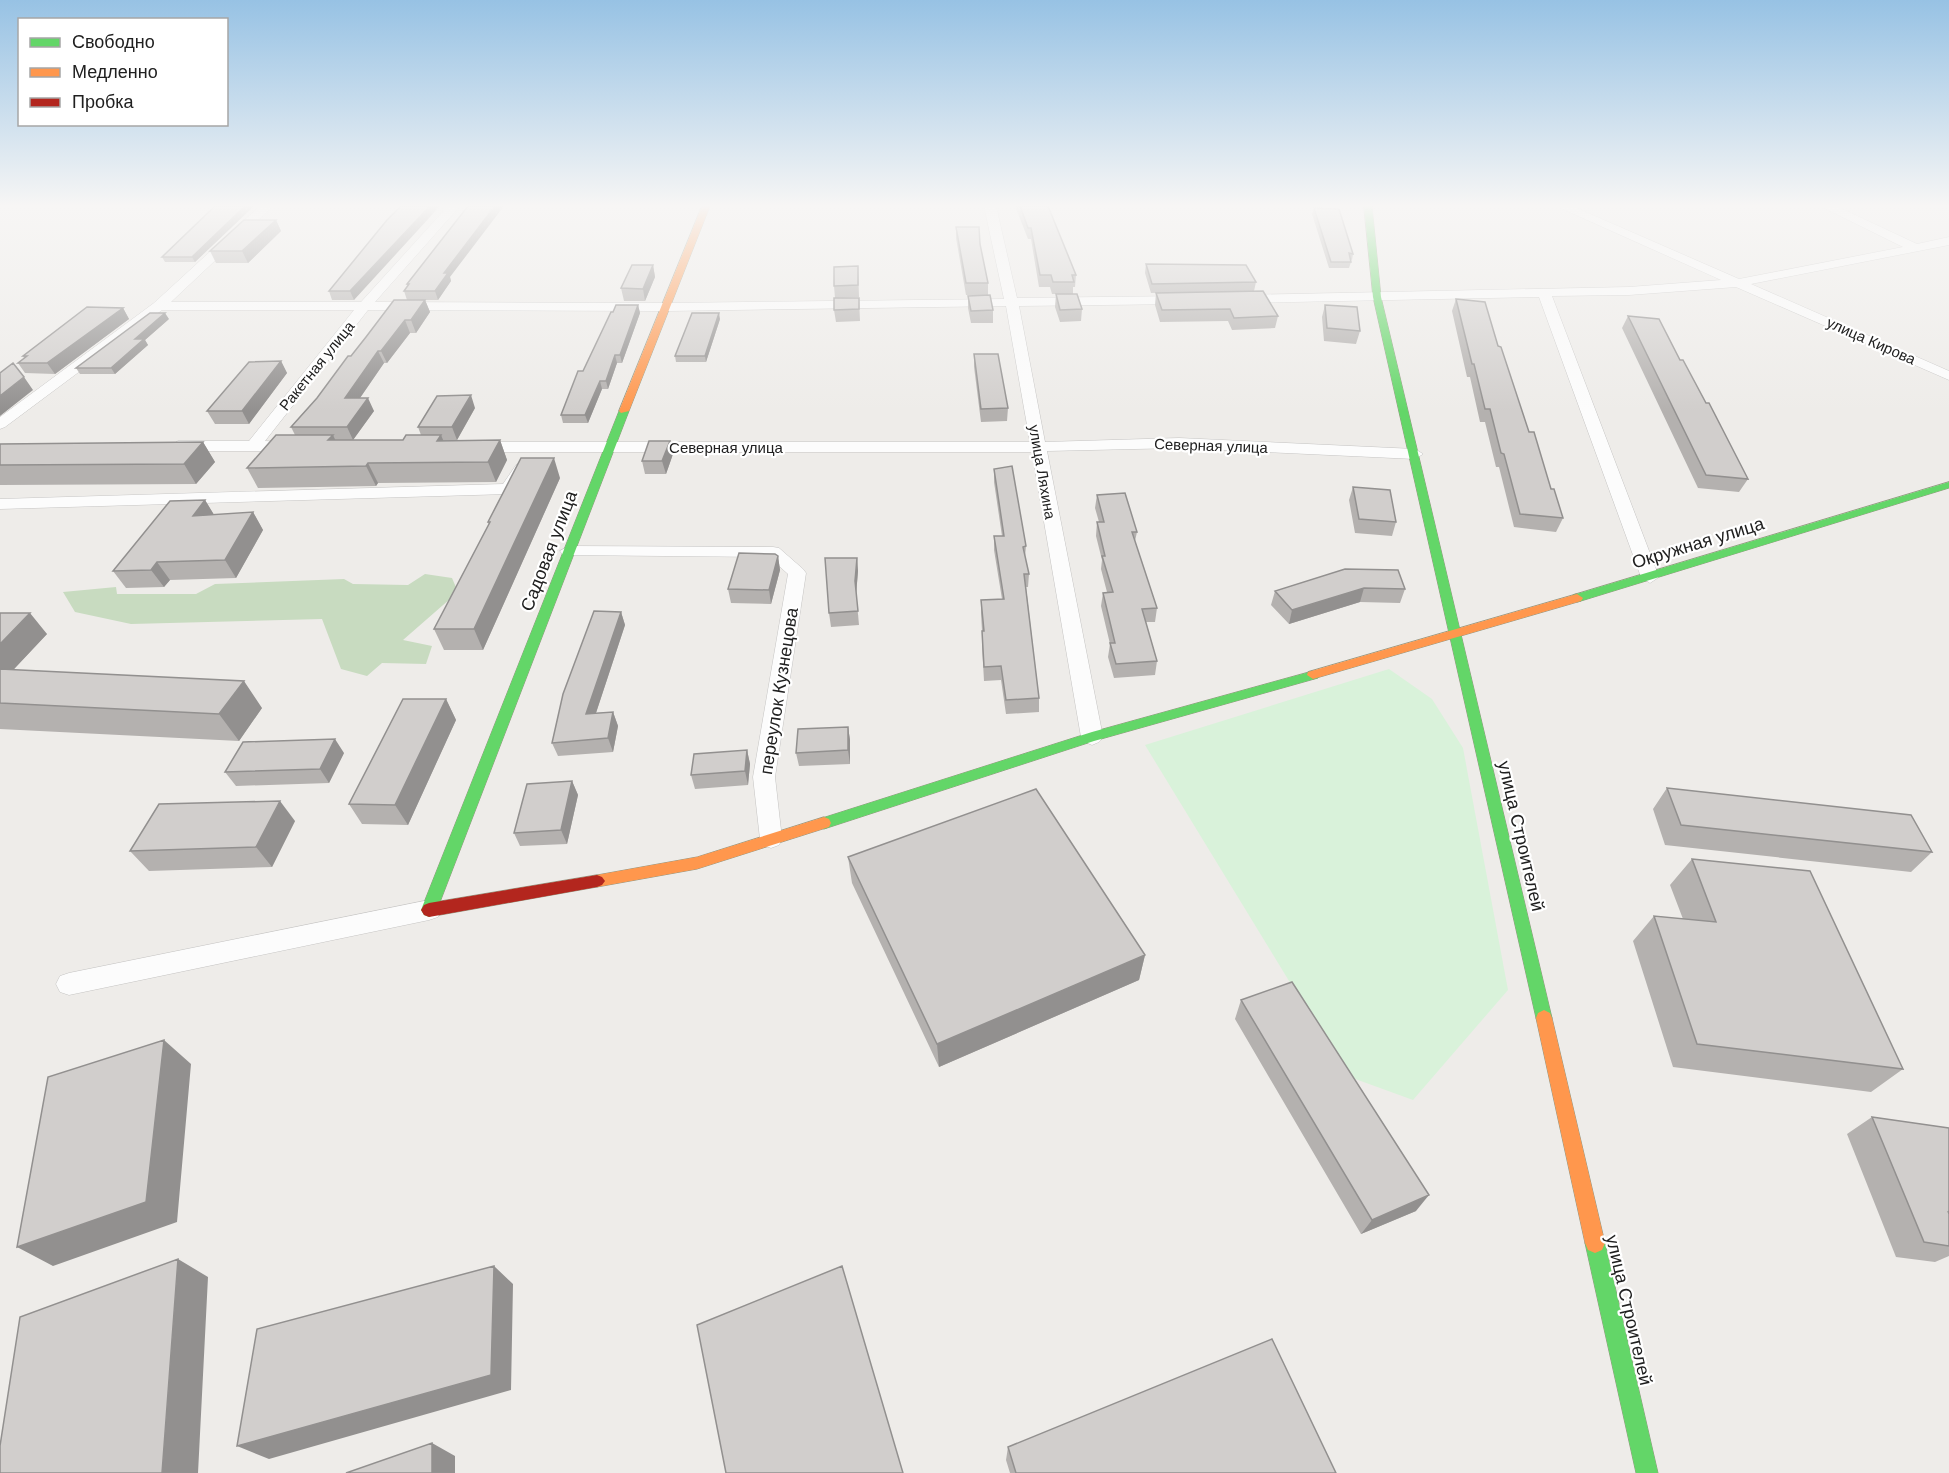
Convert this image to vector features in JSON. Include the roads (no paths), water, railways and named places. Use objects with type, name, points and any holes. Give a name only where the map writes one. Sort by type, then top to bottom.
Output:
[{"type":"street","points":[[0,424],[159,306],[193,275]]},
{"type":"street","name":"Ракетная улица","points":[[253,446],[363,308],[393,275]]},
{"type":"street","name":"Садовая улица","points":[[429,910],[568,551],[679,275]]},
{"type":"street","name":"улица Ляхина","points":[[1006,275],[1092,737]]},
{"type":"street","name":"улица Строителей","points":[[1375,275],[1377,297],[1457,634],[1647,1473]]},
{"type":"street","name":"улица Кирова","points":[[1720,275],[1949,376]]},
{"type":"street","points":[[1221,299],[1629,291],[1739,283],[1779,275]]},
{"type":"street","points":[[1544,293],[1650,577]]},
{"type":"street","points":[[159,306],[667,307],[1198,300]]},
{"type":"street","name":"Северная улица","points":[[453,447],[1037,447],[1179,443],[1415,454]]},
{"type":"street","points":[[161,446],[312,446]]},
{"type":"street","points":[[0,504],[508,489],[536,447]]},
{"type":"street","name":"Окружная улица","points":[[429,910],[697,863],[1092,737],[1457,634],[1949,485]]},
{"type":"street","name":"переулок Кузнецова","points":[[568,551],[773,552],[797,573],[764,777],[771,839]]},
{"type":"street","points":[[69,984],[429,910]]}]
